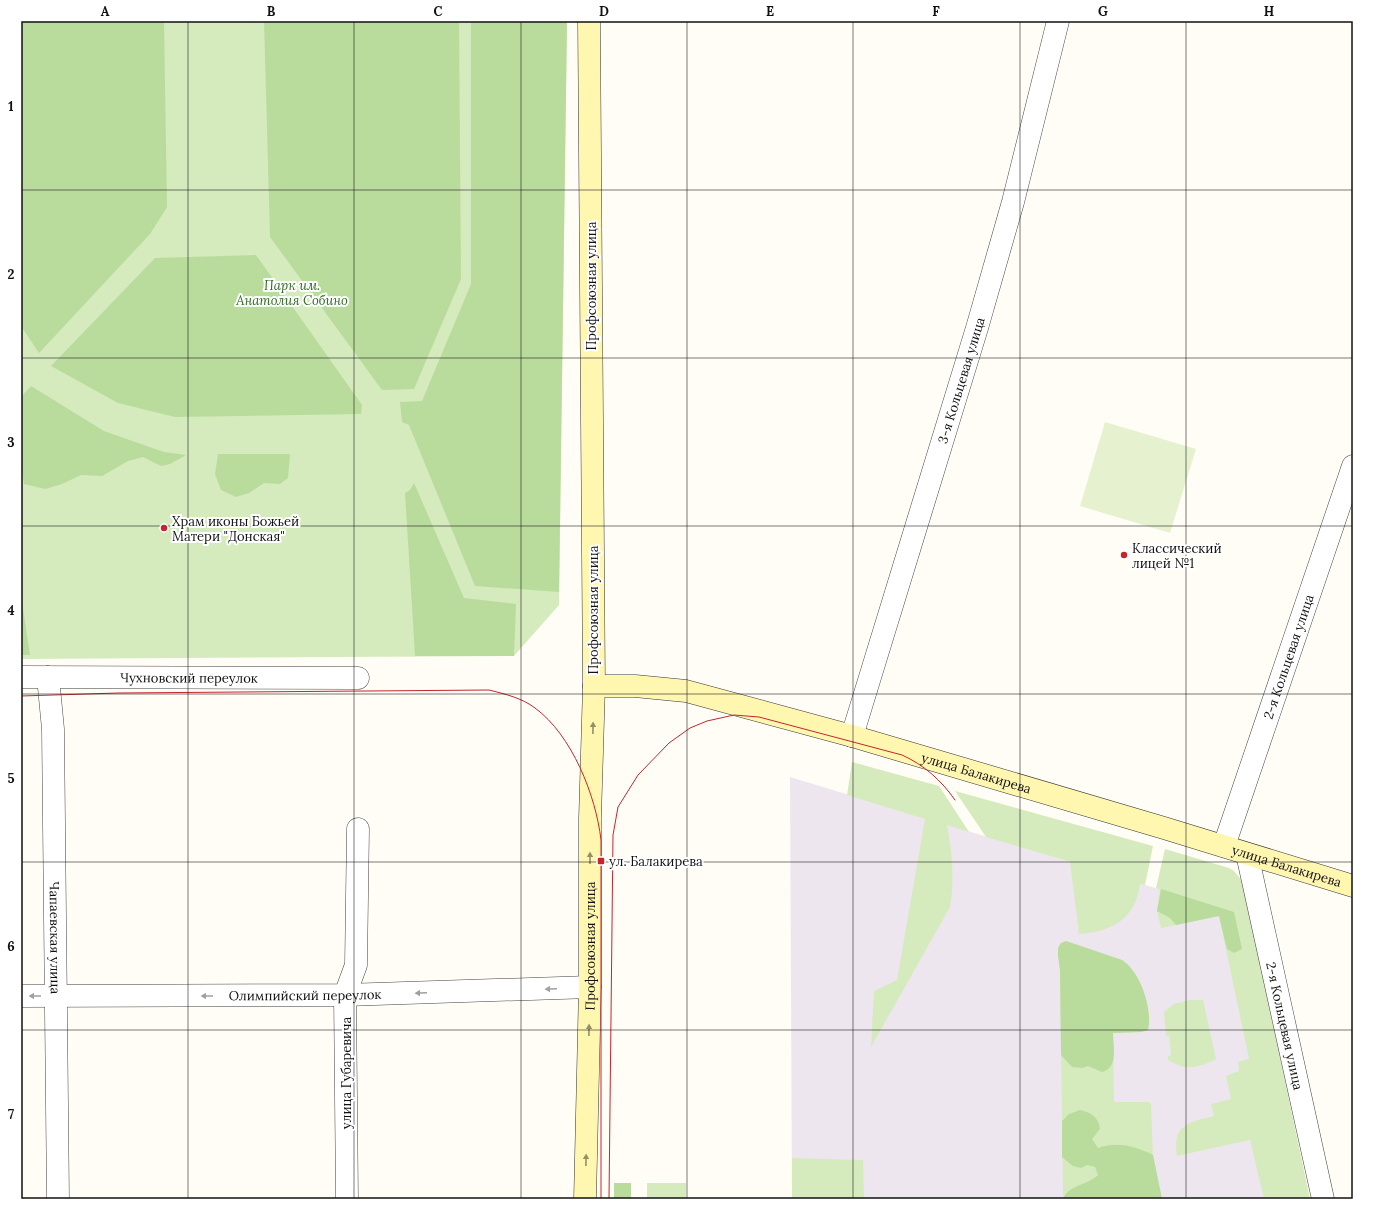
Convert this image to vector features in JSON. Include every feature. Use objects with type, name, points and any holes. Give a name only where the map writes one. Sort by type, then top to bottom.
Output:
[{"type":"main road","name":"Профсоюзная улица","points":[[585,1199],[590,987],[590,818],[594,686],[589,21]]},
{"type":"main road","name":"улица Балакирева","points":[[594,686],[635,686],[686,691],[852,736],[1224,846],[1353,886]]},
{"type":"street","name":"3-я Кольцевая улица","points":[[852,736],[977,328],[1013,202],[1058,21]]},
{"type":"street","name":"2-я Кольцевая улица","points":[[1224,846],[1353,466]]},
{"type":"street","name":"Чухновский переулок","points":[[21,677],[358,678]]},
{"type":"street","name":"Чапаевская улица","points":[[48,677],[51,695],[53,729],[58,1199]]},
{"type":"street","name":"улица Губаревича","points":[[347,1199],[345,995],[356,965],[358,829]]},
{"type":"street","name":"2-я Кольцевая улица","points":[[1247,854],[1324,1199]]},
{"type":"street","name":"Олимпийский переулок","points":[[21,996],[345,995],[590,987]]},
{"type":"shaded area","points":[[790,777],[1234,912],[1292,1199],[792,1199]]},
{"type":"green space","name":"Парк им. Анатолия Собино","points":[[21,21],[567,21],[559,605],[514,656],[21,659]]},
{"type":"green space","points":[[21,21],[164,21],[167,207],[150,234],[39,353],[21,326]]},
{"type":"green space","points":[[264,21],[459,21],[461,279],[414,389],[382,390],[270,237]]},
{"type":"green space","points":[[471,21],[567,21],[559,592],[475,586],[409,425],[402,422],[400,402],[422,401],[471,284]]},
{"type":"green space","points":[[256,255],[362,405],[361,414],[175,417],[118,403],[51,366],[155,258]]},
{"type":"green space","points":[[31,386],[104,431],[164,452],[186,455],[170,464],[161,466],[143,457],[128,461],[102,476],[81,475],[62,484],[45,489],[24,484],[21,462],[21,397]]},
{"type":"green space","points":[[1105,422],[1196,449],[1170,533],[1080,506]]},
{"type":"green space","points":[[218,454],[290,454],[288,478],[280,484],[264,483],[249,493],[236,497],[221,490],[215,474]]},
{"type":"green space","points":[[414,483],[464,598],[516,604],[514,656],[415,656],[405,493],[410,490]]},
{"type":"green space","points":[[21,595],[30,655],[21,655]]},
{"type":"green space","points":[[852,762],[939,786],[969,832],[947,825],[952,866],[952,897],[950,907],[871,1047],[874,991],[897,980],[925,819],[847,795]]},
{"type":"green space","points":[[955,791],[1153,846],[1145,885],[1140,884],[1138,896],[1127,915],[1111,927],[1091,933],[1079,934],[1070,862],[986,837]]},
{"type":"green space","points":[[1165,849],[1229,868],[1234,871],[1243,882],[1310,1199],[1264,1199],[1250,1140],[1177,1156],[1176,1146],[1180,1131],[1190,1123],[1214,1116],[1211,1104],[1231,1099],[1226,1076],[1239,1071],[1238,1062],[1249,1059],[1219,916],[1161,928],[1157,911],[1160,890],[1156,888]]},
{"type":"green space","points":[[1161,889],[1234,912],[1242,949],[1234,953],[1227,949],[1219,916],[1176,925],[1170,918],[1157,911]]},
{"type":"green space","points":[[1066,941],[1122,960],[1134,973],[1144,991],[1149,1012],[1148,1030],[1141,1032],[1113,1033],[1114,1102],[1148,1102],[1151,1104],[1153,1155],[1162,1199],[1063,1199],[1060,970],[1058,948],[1061,943]]},
{"type":"green space","points":[[1066,941],[1122,960],[1134,973],[1144,991],[1149,1012],[1148,1030],[1141,1032],[1113,1033],[1113,1061],[1111,1066],[1102,1072],[1088,1066],[1082,1068],[1072,1067],[1061,1055],[1060,970],[1058,948],[1061,943]]},
{"type":"green space","points":[[1189,1000],[1203,1000],[1216,1059],[1198,1066],[1186,1067],[1180,1066],[1168,1060],[1168,1056],[1171,1055],[1169,1035],[1166,1036],[1164,1012],[1174,1004]]},
{"type":"green space","points":[[1080,1110],[1087,1112],[1098,1121],[1100,1129],[1092,1139],[1098,1148],[1119,1145],[1140,1149],[1153,1155],[1162,1199],[1063,1199],[1069,1191],[1098,1175],[1095,1167],[1087,1165],[1081,1168],[1073,1166],[1062,1157],[1062,1121],[1069,1114]]},
{"type":"green space","points":[[792,1158],[863,1160],[864,1199],[792,1199]]},
{"type":"green space","points":[[614,1183],[631,1183],[631,1199],[614,1199]]},
{"type":"green space","points":[[647,1183],[686,1183],[686,1199],[647,1199]]},
{"type":"tram line","points":[[21,696],[118,693],[489,690],[519,699],[535,708],[548,720],[571,750],[588,786],[594,805],[601,840],[601,1199]]},
{"type":"tram line","points":[[609,1199],[613,835],[618,807],[638,775],[669,743],[690,728],[707,721],[734,715],[759,717],[902,755],[925,768],[944,786],[955,800]]},
{"type":"place","name":"Храм иконы Божьей Матери \"Донская\"","points":[[164,528]]},
{"type":"place","name":"Классический лицей №1","points":[[1124,555]]},
{"type":"place","name":"ул. Балакирева","points":[[601,861]]}]
